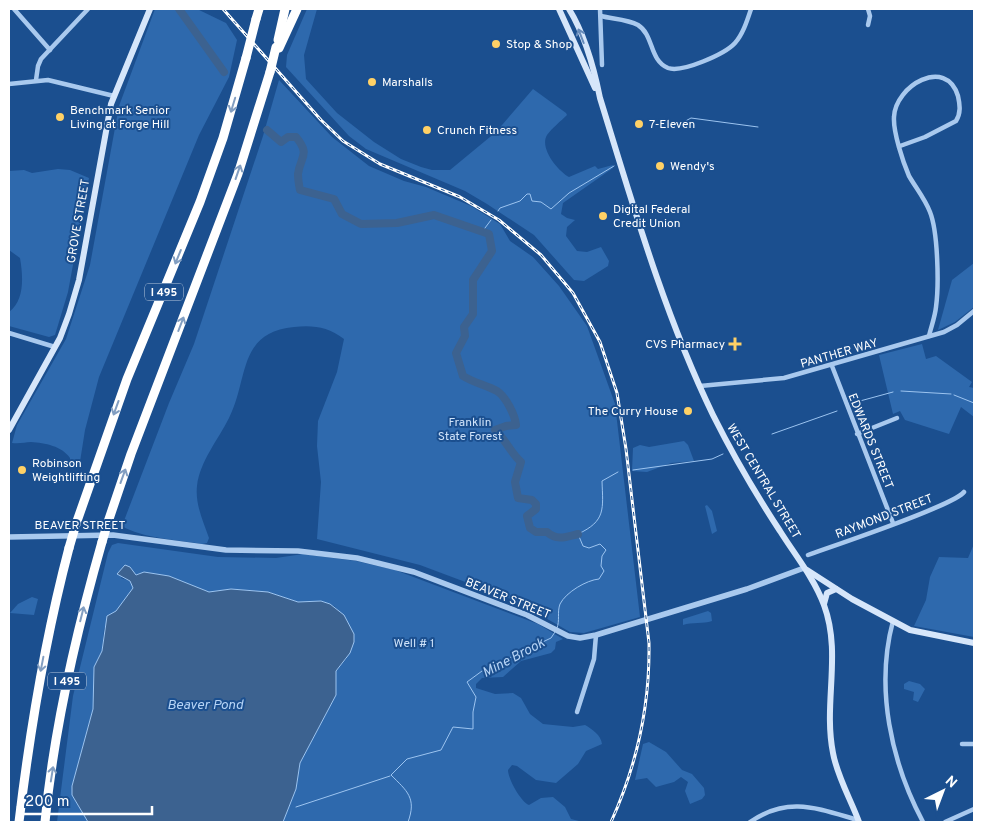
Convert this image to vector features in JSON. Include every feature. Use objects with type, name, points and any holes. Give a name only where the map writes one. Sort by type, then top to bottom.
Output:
[{"type":"highway","name":"I 495","points":[[19,822],[32,717],[45,650],[76,524],[127,379],[200,202],[223,138],[249,47],[257,9]]},
{"type":"highway","name":"I 495","points":[[45,822],[64,694],[102,542],[130,454],[238,174],[277,48],[285,9]]},
{"type":"highway","points":[[277,48],[297,9]]},
{"type":"main road","name":"GROVE STREET","points":[[9,430],[55,347],[67,320],[79,280],[107,123],[114,96],[150,9]]},
{"type":"main road","name":"WEST CENTRAL STREET","points":[[559,9],[600,98]]},
{"type":"main road","name":"WEST CENTRAL STREET","points":[[569,9],[582,36],[595,75],[600,98],[660,291],[700,386],[738,465],[804,568],[824,604],[831,628],[833,646],[831,727],[833,753],[859,821]]},
{"type":"main road","points":[[804,568],[836,590],[893,621],[926,634],[974,643]]},
{"type":"main road","points":[[824,604],[827,593],[836,590]]},
{"type":"street","points":[[14,9],[50,50]]},
{"type":"street","points":[[36,80],[38,66],[50,50],[88,9]]},
{"type":"street","points":[[600,9],[602,65]]},
{"type":"street","points":[[600,16],[639,26],[648,36],[656,58],[661,64],[668,68],[684,69],[733,45],[743,30],[751,9]]},
{"type":"street","points":[[868,9],[870,16],[868,25]]},
{"type":"street","points":[[900,146],[925,137],[956,121],[960,106],[956,92],[949,80],[943,77],[925,78],[906,91],[894,112],[900,146],[910,176],[928,207],[934,224],[937,294],[929,336]]},
{"type":"street","points":[[9,84],[36,80],[73,85],[114,96]]},
{"type":"street","name":"PANTHER WAY","points":[[700,386],[776,380],[832,366],[955,327],[974,311]]},
{"type":"street","points":[[9,333],[55,347]]},
{"type":"street","name":"EDWARDS STREET","points":[[832,366],[893,523]]},
{"type":"street","points":[[857,434],[897,418]]},
{"type":"street","name":"RAYMOND STREET","points":[[808,555],[957,498],[964,492]]},
{"type":"street","name":"BEAVER STREET","points":[[9,537],[113,535],[226,550],[305,551],[356,558],[414,572],[527,615],[574,638],[596,635],[747,589],[804,568]]},
{"type":"street","points":[[893,621],[887,657],[886,710],[901,768],[923,822]]},
{"type":"street","points":[[578,712],[594,659],[596,635]]},
{"type":"street","points":[[962,744],[974,744]]},
{"type":"street","points":[[750,822],[772,809],[796,806],[859,821]]},
{"type":"street","points":[[945,822],[974,809]]},
{"type":"green space","points":[[155,9],[197,9],[226,23],[237,40],[229,77],[199,135],[99,377],[85,430],[79,468],[70,465],[70,458],[67,454],[53,446],[31,442],[12,443],[17,425],[66,339],[90,265],[119,106]]},
{"type":"green space","points":[[307,9],[317,9],[304,55],[306,79],[337,113],[374,142],[401,159],[432,170],[450,170],[496,132],[533,89],[566,113],[567,115],[549,132],[545,140],[548,152],[555,165],[569,177],[595,166],[598,169],[613,165],[613,168],[563,203],[561,214],[575,220],[567,227],[566,236],[577,251],[587,252],[601,247],[609,261],[608,266],[584,281],[574,280],[534,235],[487,204],[465,191],[366,149],[349,136],[286,67],[287,55]]},
{"type":"green space","name":"Franklin State Forest","points":[[279,80],[332,137],[369,166],[471,206],[500,224],[510,241],[533,257],[559,286],[587,326],[615,404],[640,617],[584,633],[570,632],[516,601],[420,565],[317,539],[321,482],[317,446],[318,421],[337,372],[344,339],[320,328],[301,326],[276,331],[263,338],[254,348],[243,373],[229,418],[206,459],[199,477],[197,499],[209,538],[207,543],[202,544],[150,536],[122,526],[169,403],[194,344],[263,136]]},
{"type":"green space","points":[[58,169],[70,170],[89,178],[68,292],[55,335],[49,337],[9,326],[9,312],[18,301],[22,287],[22,272],[20,258],[9,250],[9,171],[24,170],[32,173]]},
{"type":"green space","points":[[974,263],[974,307],[955,322],[938,330],[952,280]]},
{"type":"green space","points":[[922,344],[926,359],[936,356],[972,382],[969,387],[974,388],[974,417],[961,407],[949,434],[905,420],[900,411],[893,414],[879,355]]},
{"type":"green space","points":[[684,441],[688,445],[694,461],[671,463],[647,472],[632,471],[633,448],[640,445],[649,447]]},
{"type":"green space","points":[[707,505],[712,511],[717,531],[712,534],[705,506]]},
{"type":"green space","name":"Well # 1","points":[[118,543],[218,557],[276,558],[303,554],[356,561],[395,570],[538,624],[563,639],[556,642],[555,649],[551,653],[521,661],[503,677],[482,678],[476,684],[476,688],[495,694],[513,693],[521,698],[530,714],[543,724],[573,727],[585,725],[598,735],[602,744],[586,751],[578,764],[556,783],[536,780],[517,766],[512,765],[508,770],[516,790],[526,803],[529,805],[541,798],[553,797],[565,807],[571,819],[583,822],[283,822],[296,789],[300,763],[336,695],[336,671],[347,658],[347,620],[334,606],[321,601],[298,602],[268,592],[231,589],[209,592],[169,576],[144,572],[135,575],[130,567],[121,578],[130,581],[133,588],[116,612],[111,614],[104,629],[102,651],[94,667],[93,709],[72,786],[72,795],[88,822],[57,822],[73,696],[108,553],[112,545]]},
{"type":"green space","points":[[974,544],[974,637],[914,626],[926,600],[930,577],[939,557],[968,558]]},
{"type":"green space","points":[[32,597],[38,599],[34,615],[10,613],[18,604]]},
{"type":"green space","points":[[708,611],[711,613],[712,621],[683,625],[683,619]]},
{"type":"green space","points":[[909,681],[920,684],[925,689],[918,702],[913,700],[914,692],[904,689],[904,684]]},
{"type":"green space","points":[[649,742],[666,752],[682,770],[692,774],[704,788],[705,795],[702,799],[690,804],[685,791],[688,782],[681,777],[674,782],[656,787],[647,778],[635,780],[643,744]]},
{"type":"water","name":"Beaver Pond","points":[[125,565],[130,567],[136,575],[144,572],[169,576],[209,592],[231,589],[268,592],[298,602],[321,601],[330,604],[344,615],[354,634],[354,642],[350,653],[336,671],[336,695],[300,763],[296,789],[283,822],[88,822],[72,795],[72,786],[93,709],[94,667],[102,651],[107,616],[116,611],[133,588],[130,581],[117,574]]},
{"type":"waterway","name":"Mine Brook","points":[[179,9],[224,72]]},
{"type":"waterway","points":[[680,124],[691,118],[758,127]]},
{"type":"waterway","name":"Mine Brook","points":[[267,130],[281,142],[288,137],[296,137],[303,148],[304,152],[298,174],[300,190],[334,199],[342,214],[361,224],[397,223],[434,215],[489,234],[492,251],[473,280],[473,314],[464,327],[465,336],[456,353],[463,376],[497,391],[504,397],[512,411],[516,425],[495,430],[521,462],[515,482],[518,498],[532,500],[536,504],[536,509],[527,516],[530,528],[536,532],[547,532],[554,537],[578,534]]},
{"type":"waterway","points":[[498,211],[500,208],[520,201],[527,194],[530,194],[532,201],[541,202],[551,209],[569,193],[614,166]]},
{"type":"waterway","points":[[482,232],[491,220]]},
{"type":"waterway","points":[[901,391],[951,394]]},
{"type":"waterway","points":[[860,401],[893,392]]},
{"type":"waterway","points":[[954,395],[974,403]]},
{"type":"waterway","points":[[772,434],[837,411]]},
{"type":"waterway","points":[[633,470],[712,459],[723,454]]},
{"type":"waterway","name":"Mine Brook","points":[[557,628],[559,607],[567,595],[577,587],[599,579],[604,571],[601,566],[602,556],[606,550],[600,544],[589,548],[583,546],[578,534],[594,524],[598,519],[603,499],[602,481],[618,472]]},
{"type":"waterway","name":"Mine Brook","points":[[408,822],[411,814],[411,801],[406,791],[391,775],[407,759],[441,750],[453,727],[473,729],[473,712],[476,697],[467,682],[482,671],[551,638],[555,632]]},
{"type":"waterway","points":[[296,807],[390,776]]},
{"type":"railway","points":[[223,9],[321,120],[343,141],[380,164],[460,197],[499,220],[541,255],[573,293],[600,342],[617,393],[626,449],[649,643],[647,690],[640,735],[628,779],[611,822]]},
{"type":"place","name":"Stop & Shop","points":[[496,44]]},
{"type":"place","name":"Marshalls","points":[[372,82]]},
{"type":"place","name":"Benchmark Senior Living at Forge Hill","points":[[60,117]]},
{"type":"place","name":"7-Eleven","points":[[639,124]]},
{"type":"place","name":"Crunch Fitness","points":[[427,130]]},
{"type":"place","name":"Wendy's","points":[[660,166]]},
{"type":"place","name":"Digital Federal Credit Union","points":[[603,216]]},
{"type":"place","name":"CVS Pharmacy","points":[[735,344]]},
{"type":"place","name":"The Curry House","points":[[688,411]]},
{"type":"place","name":"Robinson Weightlifting","points":[[22,470]]}]
